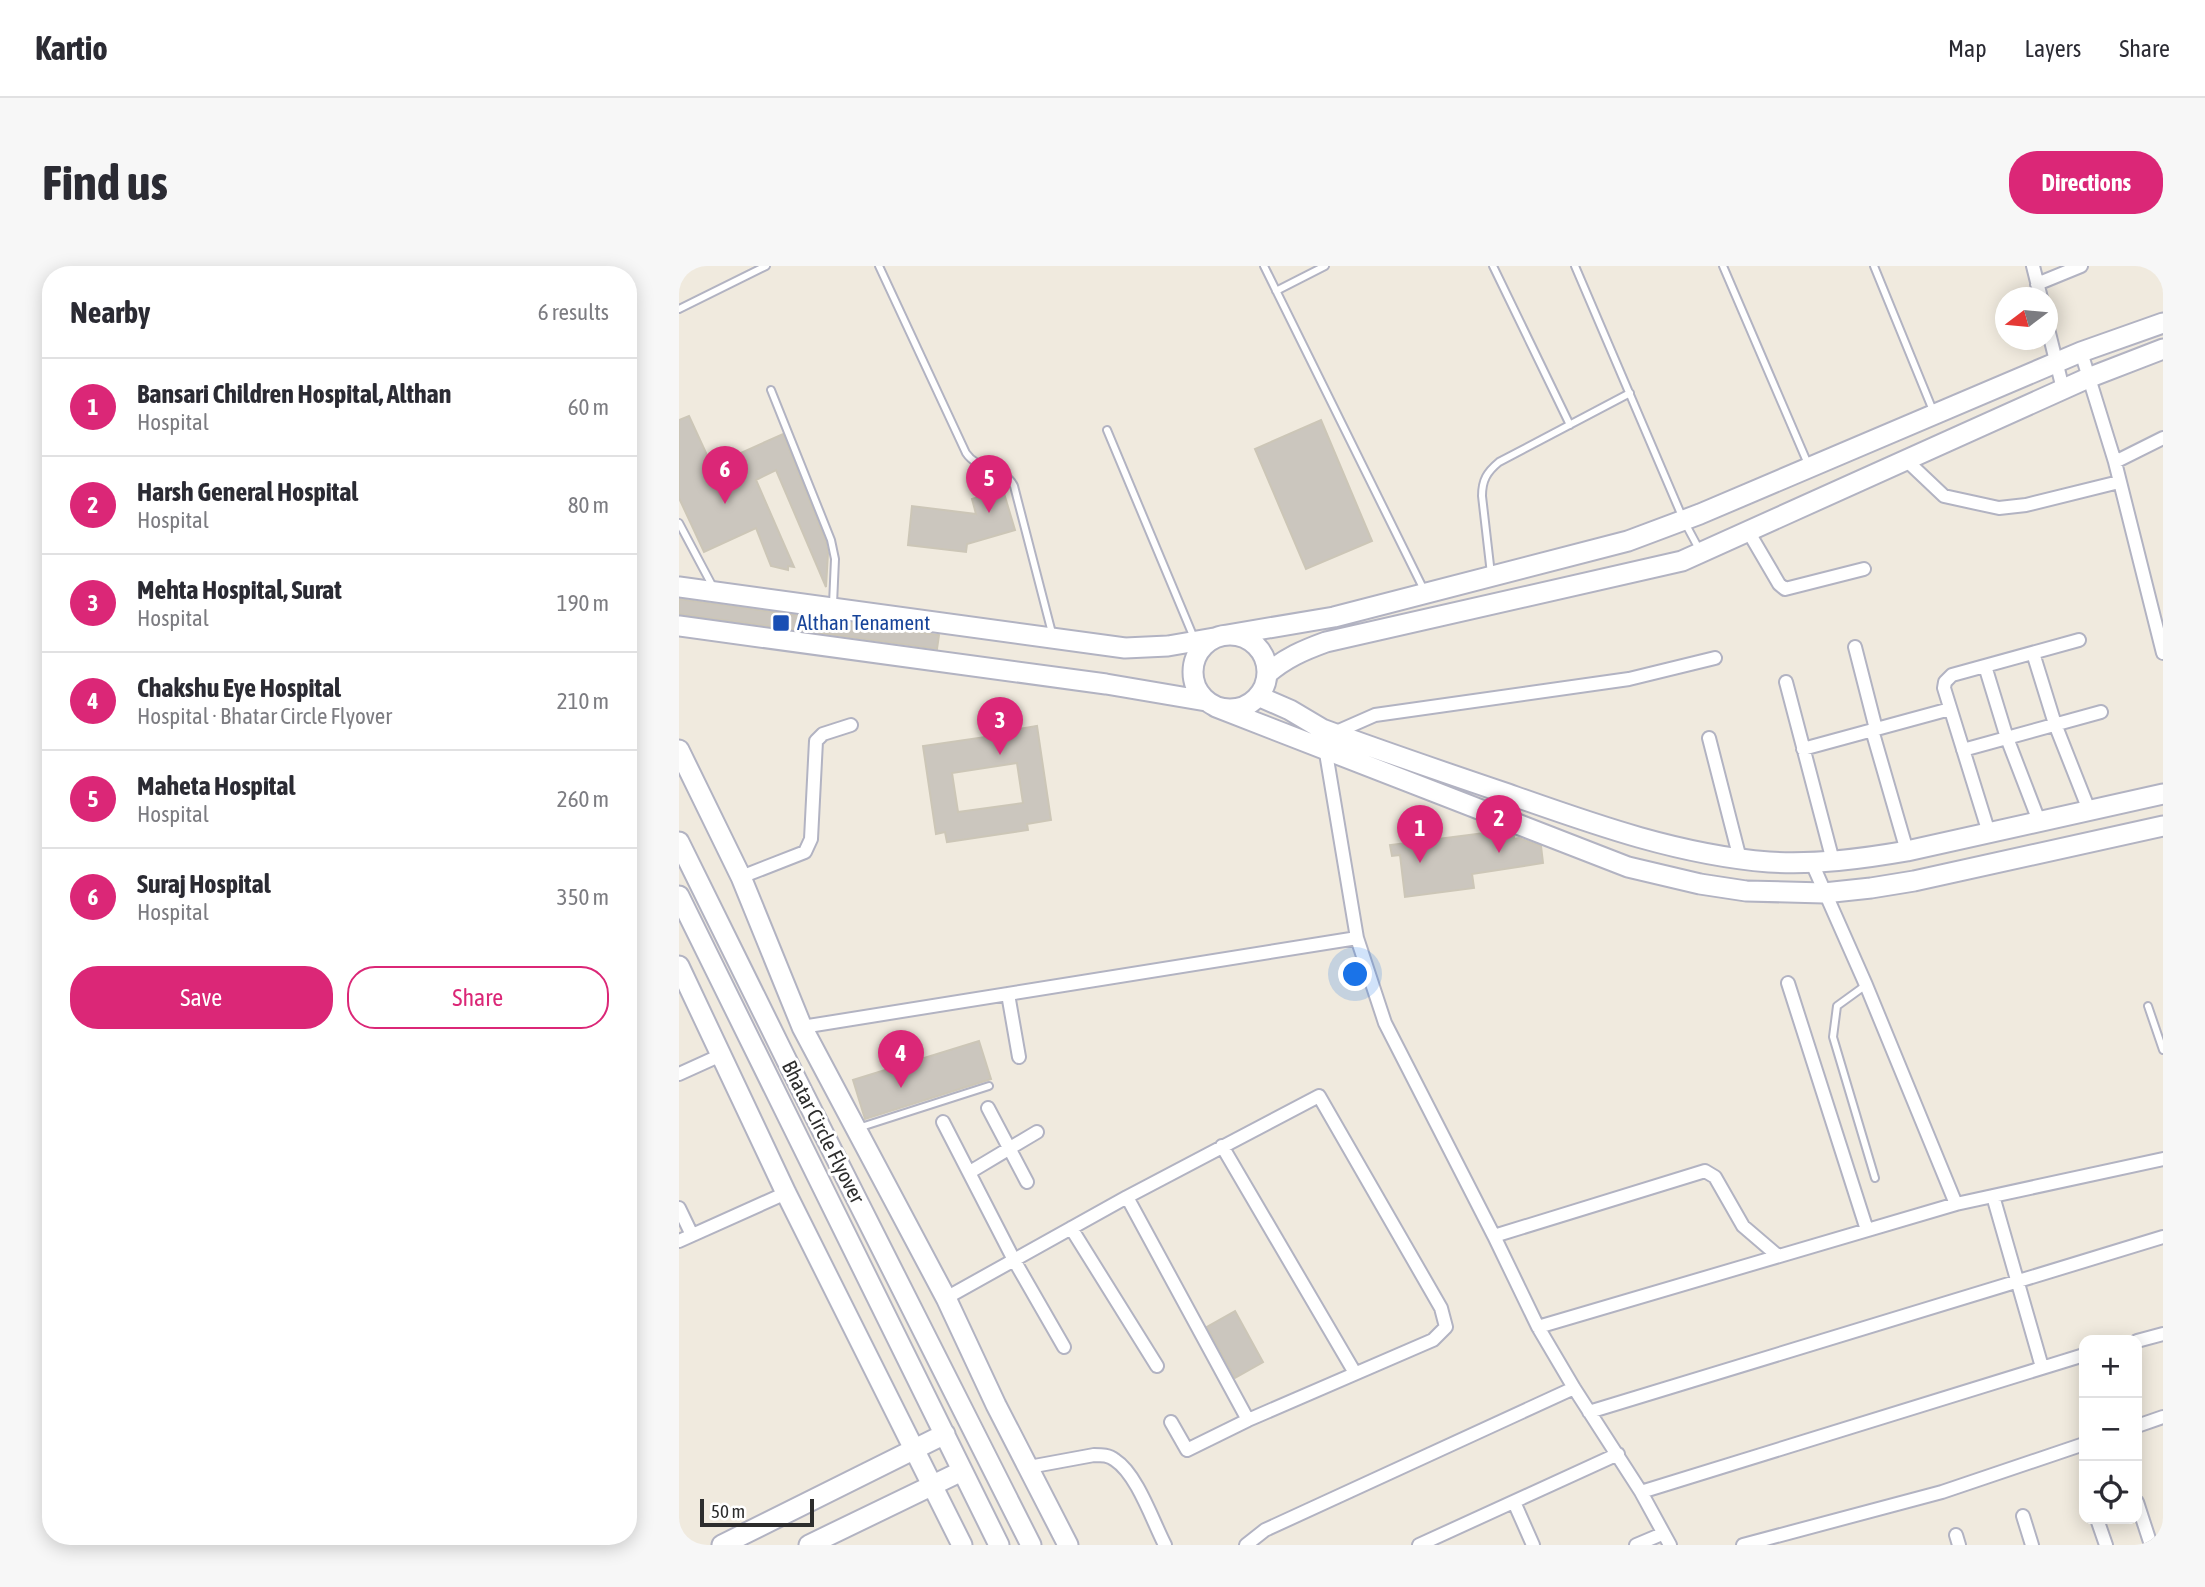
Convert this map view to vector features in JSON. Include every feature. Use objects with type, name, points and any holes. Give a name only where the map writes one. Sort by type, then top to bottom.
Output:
[{"type":"main road","points":[[679,587],[1125,648],[1168,646],[1334,617],[1628,541],[1684,521],[2081,352],[2163,323]]},
{"type":"main road","points":[[1267,674],[1281,661],[1326,642],[1682,561],[2063,389],[2163,349]]},
{"type":"main road","points":[[679,626],[1106,684],[1211,704],[1327,738],[1635,837],[1740,859],[1812,863],[1907,851],[2163,794]]},
{"type":"main road","points":[[1239,636],[1260,651],[1267,674],[1258,696],[1250,704],[1227,709],[1211,704],[1193,681],[1196,656],[1212,638],[1239,636]]},
{"type":"main road","points":[[1258,696],[1290,710],[1327,738],[1628,867],[1700,884],[1746,891],[1824,893],[1914,880],[2163,826]]},
{"type":"main road","points":[[679,750],[741,877],[802,1027],[946,1298],[996,1405],[1068,1545]]},
{"type":"main road","name":"Bhatar Circle Flyover","points":[[679,842],[1031,1545]]},
{"type":"main road","name":"Bhatar Circle Flyover","points":[[679,896],[999,1545]]},
{"type":"main road","points":[[681,975],[786,1193],[962,1545]]},
{"type":"main road","points":[[969,1422],[996,1405]]},
{"type":"main road","points":[[722,1545],[945,1434]]},
{"type":"main road","points":[[986,1458],[1016,1441]]},
{"type":"main road","points":[[809,1545],[962,1471]]},
{"type":"street","points":[[2033,266],[2038,287]]},
{"type":"street","points":[[2037,284],[2081,266]]},
{"type":"street","points":[[2054,350],[2063,389]]},
{"type":"street","points":[[2081,352],[2115,462],[2163,653]]},
{"type":"street","points":[[2115,462],[2163,438]]},
{"type":"street","points":[[1906,460],[1944,496],[1999,508],[2026,505],[2119,482]]},
{"type":"street","points":[[1748,531],[1779,584],[1785,589],[1864,569]]},
{"type":"street","points":[[1989,833],[1944,688],[1948,677],[2079,640]]},
{"type":"street","points":[[1855,647],[1907,851]]},
{"type":"street","points":[[2033,653],[2055,724],[2089,810]]},
{"type":"street","points":[[1670,1545],[1618,1454],[1589,1412],[1538,1327],[1385,1023],[1357,938],[1327,738],[1375,716],[1629,679],[1715,658]]},
{"type":"street","points":[[1985,666],[2007,738],[2039,821]]},
{"type":"street","points":[[1786,682],[1833,861]]},
{"type":"street","points":[[1803,749],[1950,709]]},
{"type":"street","points":[[1963,750],[2101,712]]},
{"type":"street","points":[[741,877],[805,852],[811,839],[816,741],[823,734],[851,725]]},
{"type":"street","points":[[1709,738],[1740,859]]},
{"type":"street","points":[[1812,863],[1866,985],[1956,1204]]},
{"type":"street","points":[[802,1027],[1357,938]]},
{"type":"street","points":[[1788,983],[1867,1230]]},
{"type":"street","points":[[1008,994],[1019,1057]]},
{"type":"street","points":[[679,1074],[721,1055]]},
{"type":"street","points":[[946,1298],[1126,1197],[1319,1096],[1446,1320],[1446,1327],[1433,1340],[1248,1420],[1187,1450],[1171,1422]]},
{"type":"street","points":[[988,1108],[1027,1182]]},
{"type":"street","points":[[943,1122],[1014,1260],[1064,1347]]},
{"type":"street","points":[[970,1172],[1037,1132]]},
{"type":"street","points":[[1222,1146],[1355,1373]]},
{"type":"street","points":[[1538,1327],[1956,1204],[2163,1158]]},
{"type":"street","points":[[1494,1236],[1705,1171],[1715,1177],[1743,1226],[1778,1256]]},
{"type":"street","points":[[679,1241],[786,1193]]},
{"type":"street","points":[[1993,1196],[2042,1367]]},
{"type":"street","points":[[1126,1197],[1248,1420]]},
{"type":"street","points":[[679,1208],[692,1235]]},
{"type":"street","points":[[1071,1228],[1157,1366]]},
{"type":"street","points":[[1589,1412],[2163,1237]]},
{"type":"street","points":[[2142,1340],[2163,1334]]},
{"type":"street","points":[[1641,1492],[2079,1357]]},
{"type":"street","points":[[1246,1545],[1265,1530],[1574,1388]]},
{"type":"street","points":[[2142,1424],[2163,1417]]},
{"type":"street","points":[[1743,1545],[1942,1492],[2079,1446]]},
{"type":"street","points":[[1419,1545],[1444,1540],[1514,1502],[1618,1454]]},
{"type":"street","points":[[1029,1467],[1094,1455],[1104,1455],[1115,1460],[1133,1481],[1165,1545]]},
{"type":"street","points":[[1514,1502],[1533,1545]]},
{"type":"street","points":[[2023,1516],[2032,1545]]},
{"type":"street","points":[[2142,1517],[2151,1545]]},
{"type":"street","points":[[2099,1524],[2106,1545]]},
{"type":"street","points":[[1636,1545],[1662,1534]]},
{"type":"lane","points":[[679,310],[766,266]]},
{"type":"lane","points":[[879,266],[966,453],[975,463],[1007,476],[1014,486],[1054,638]]},
{"type":"lane","points":[[1264,266],[1425,593]]},
{"type":"lane","points":[[1276,291],[1325,266]]},
{"type":"lane","points":[[1493,266],[1570,425]]},
{"type":"lane","points":[[1575,266],[1684,521],[1701,553]]},
{"type":"lane","points":[[1723,266],[1810,468]]},
{"type":"lane","points":[[1874,266],[1935,415]]},
{"type":"lane","points":[[771,390],[831,540],[835,559],[832,608]]},
{"type":"lane","points":[[1491,576],[1482,496],[1482,484],[1488,472],[1499,462],[1630,393]]},
{"type":"lane","points":[[1107,430],[1212,638]]},
{"type":"lane","points":[[679,523],[715,591]]},
{"type":"lane","points":[[1866,985],[1837,1006],[1833,1037],[1875,1178]]},
{"type":"lane","points":[[2148,1006],[2163,1050]]},
{"type":"lane","points":[[856,1129],[989,1086]]},
{"type":"building","points":[[689,416],[712,466],[783,434],[826,542],[826,587],[776,470],[756,480],[794,567],[788,566],[788,570],[771,566],[756,528],[704,552],[679,498],[679,420]]},
{"type":"building","points":[[1321,420],[1372,541],[1306,569],[1255,449]]},
{"type":"building","points":[[1003,490],[1015,530],[967,544],[966,552],[908,545],[912,506],[976,514],[972,499]]},
{"type":"building","points":[[679,599],[939,635],[937,649],[679,614]]},
{"type":"building","points":[[1037,726],[1051,820],[1027,824],[1028,830],[947,842],[945,832],[936,834],[923,746],[1013,733],[1013,730]],"holes":[[[1017,763],[1023,803],[958,812],[952,773]]]},
{"type":"building","points":[[1500,831],[1514,836],[1514,839],[1519,838],[1541,846],[1543,863],[1472,874],[1474,888],[1405,897],[1400,855],[1392,856],[1390,845]]},
{"type":"building","points":[[979,1041],[991,1079],[865,1119],[853,1080]]},
{"type":"building","points":[[1235,1311],[1263,1362],[1235,1378],[1207,1327]]},
{"type":"place","name":"Suraj Hospital","points":[[725,504]]},
{"type":"place","name":"Maheta Hospital","points":[[989,513]]},
{"type":"place","name":"Althan Tenament","points":[[781,623]]},
{"type":"place","name":"Mehta Hospital, Surat","points":[[1000,755]]},
{"type":"place","name":"Harsh General Hospital","points":[[1499,853]]},
{"type":"place","name":"Bansari Children Hospital, Althan","points":[[1420,863]]},
{"type":"place","name":"Chakshu Eye Hospital","points":[[901,1088]]}]
